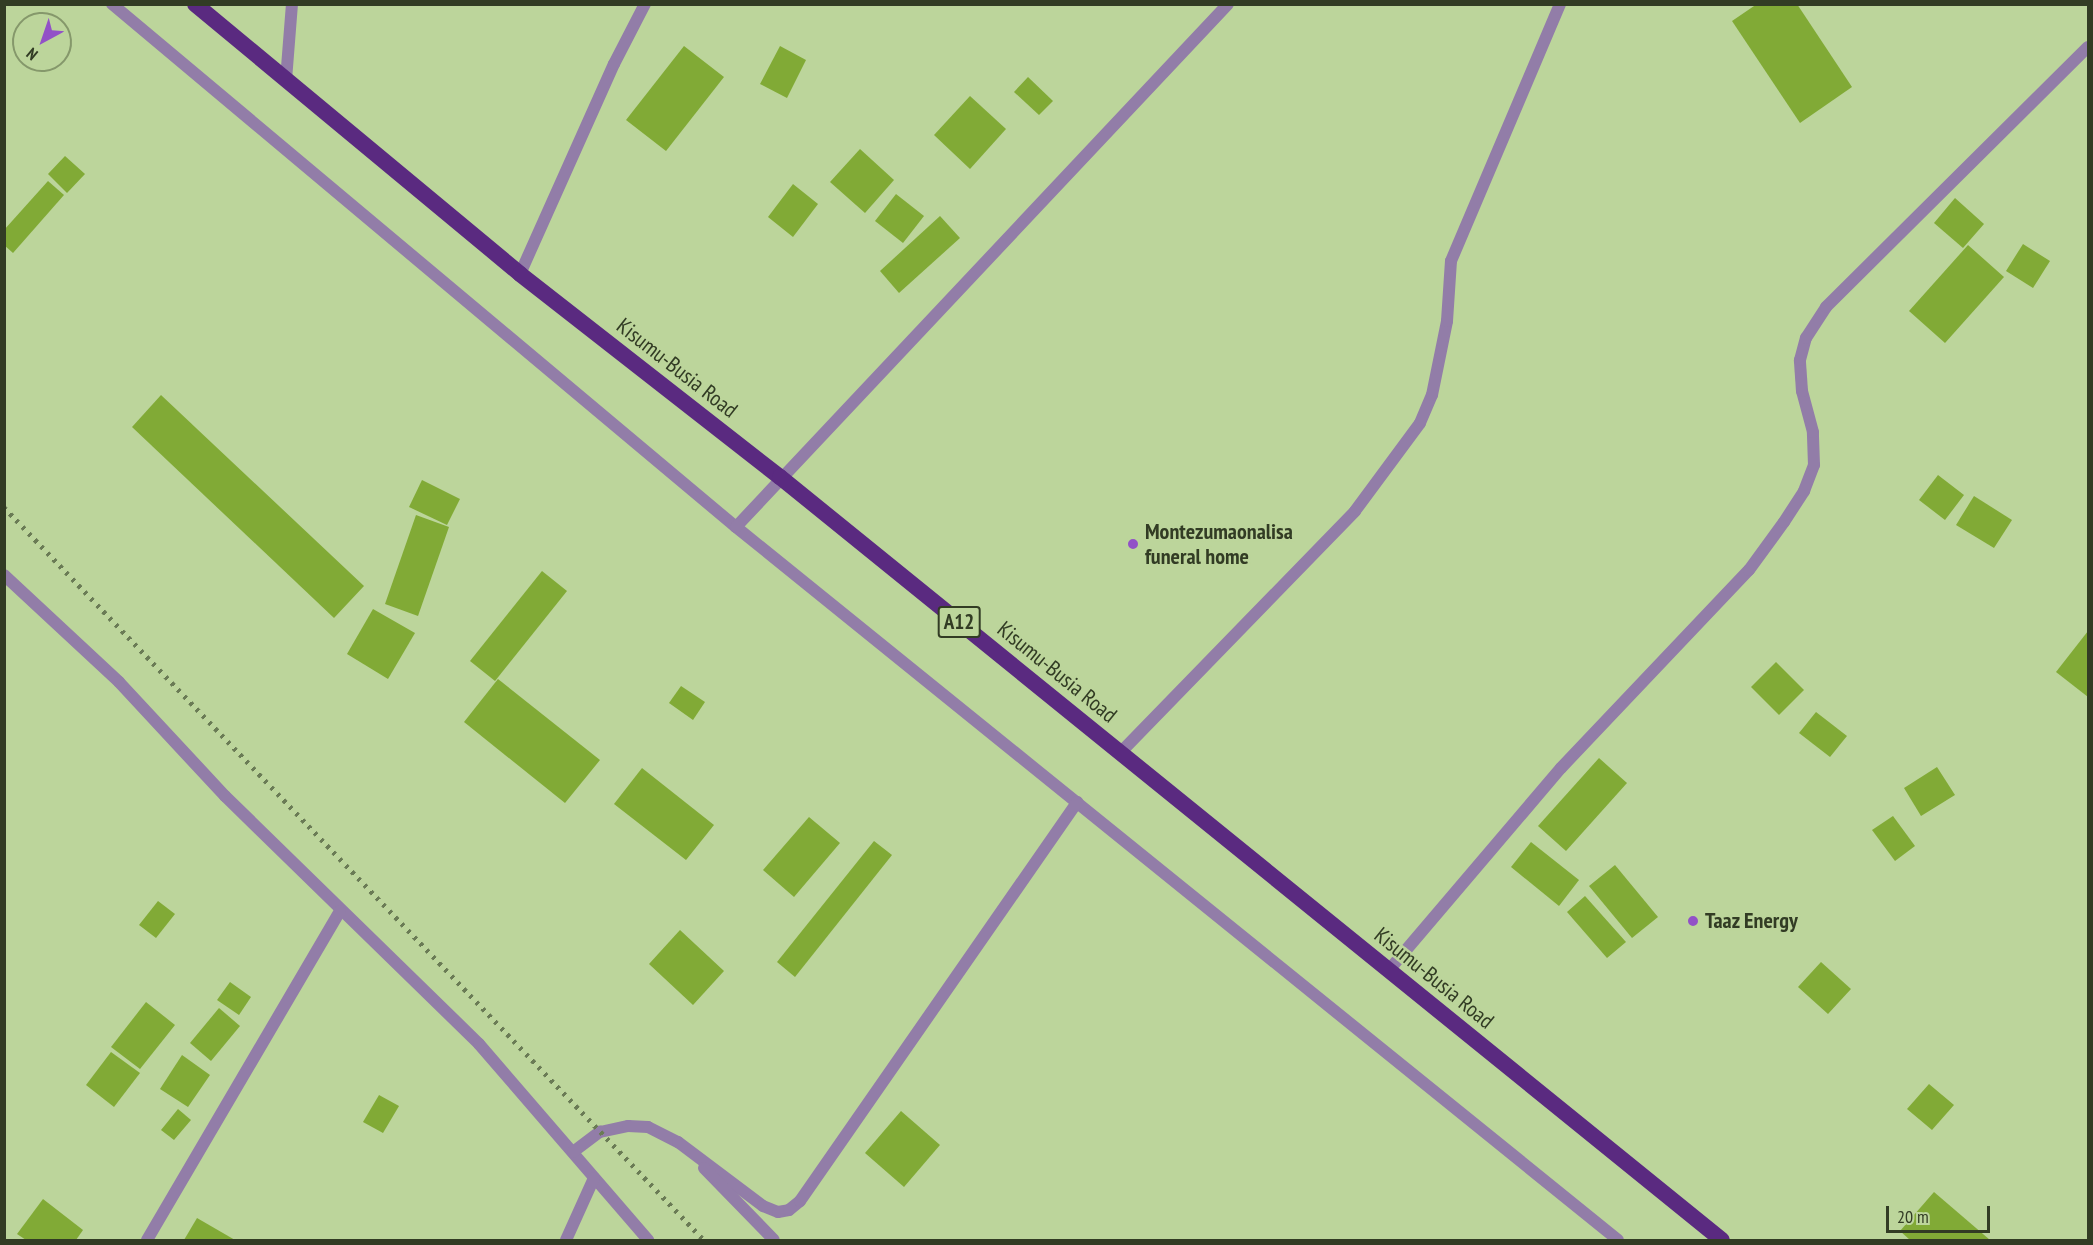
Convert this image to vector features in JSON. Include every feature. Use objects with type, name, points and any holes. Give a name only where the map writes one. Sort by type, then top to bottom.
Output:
[{"type":"highway","name":"Kisumu-Busia Road","points":[[195,4],[520,274],[780,477],[1722,1240]]},
{"type":"street","points":[[112,4],[736,527],[1618,1240]]},
{"type":"street","points":[[286,80],[292,4]]},
{"type":"street","points":[[520,274],[614,64],[645,4]]},
{"type":"street","points":[[736,527],[780,477],[1228,4]]},
{"type":"street","points":[[1120,753],[1355,511],[1420,423],[1432,395],[1447,321],[1451,261],[1560,4]]},
{"type":"street","points":[[1389,970],[1561,768],[1749,570],[1784,522],[1804,491],[1814,465],[1813,432],[1802,391],[1800,360],[1806,338],[1826,308],[2088,47]]},
{"type":"street","points":[[4,575],[119,682],[225,796],[340,911],[479,1044],[648,1240]]},
{"type":"street","points":[[573,1152],[600,1131],[627,1125],[648,1127],[678,1142],[763,1206],[778,1212],[789,1210],[800,1201],[1077,802]]},
{"type":"street","points":[[147,1240],[340,911]]},
{"type":"street","points":[[678,1142],[774,1240]]},
{"type":"street","points":[[566,1240],[594,1178]]},
{"type":"building","points":[[1757,4],[1797,4],[1852,87],[1800,123],[1732,21]]},
{"type":"building","points":[[684,46],[724,77],[666,151],[626,120]]},
{"type":"building","points":[[780,46],[806,60],[787,98],[760,84]]},
{"type":"building","points":[[1028,77],[1053,101],[1039,115],[1014,92]]},
{"type":"building","points":[[970,96],[1006,129],[970,169],[934,135]]},
{"type":"building","points":[[860,149],[894,180],[865,213],[830,182]]},
{"type":"building","points":[[65,156],[85,174],[67,193],[48,174]]},
{"type":"building","points":[[48,181],[64,195],[13,253],[4,245],[4,230]]},
{"type":"building","points":[[793,184],[818,204],[793,237],[768,217]]},
{"type":"building","points":[[896,194],[924,216],[903,243],[875,221]]},
{"type":"building","points":[[1955,198],[1984,224],[1963,248],[1934,223]]},
{"type":"building","points":[[940,216],[960,238],[899,293],[880,271]]},
{"type":"building","points":[[2023,244],[2050,261],[2033,288],[2006,271]]},
{"type":"building","points":[[1968,245],[2004,277],[1945,343],[1909,311]]},
{"type":"building","points":[[161,395],[364,586],[334,618],[132,427]]},
{"type":"building","points":[[1938,475],[1964,495],[1945,520],[1919,500]]},
{"type":"building","points":[[422,480],[460,499],[447,525],[409,507]]},
{"type":"building","points":[[1974,496],[2012,520],[1994,548],[1956,525]]},
{"type":"building","points":[[416,515],[449,527],[418,616],[385,604]]},
{"type":"building","points":[[542,571],[567,591],[495,681],[470,661]]},
{"type":"building","points":[[373,609],[415,633],[388,679],[347,654]]},
{"type":"building","points":[[2088,631],[2088,697],[2056,672]]},
{"type":"building","points":[[1776,662],[1804,690],[1779,715],[1751,687]]},
{"type":"building","points":[[498,679],[600,760],[565,803],[464,722]]},
{"type":"building","points":[[681,686],[705,702],[693,720],[669,703]]},
{"type":"building","points":[[1816,712],[1847,736],[1830,757],[1799,733]]},
{"type":"building","points":[[1599,758],[1627,783],[1566,851],[1538,826]]},
{"type":"building","points":[[1937,767],[1955,795],[1921,816],[1904,788]]},
{"type":"building","points":[[642,768],[714,825],[686,860],[614,804]]},
{"type":"building","points":[[1893,816],[1915,846],[1895,861],[1872,830]]},
{"type":"building","points":[[809,817],[840,843],[794,897],[763,870]]},
{"type":"building","points":[[874,841],[892,855],[795,977],[777,962]]},
{"type":"building","points":[[1531,842],[1579,880],[1559,906],[1511,867]]},
{"type":"building","points":[[1615,865],[1658,917],[1632,938],[1589,886]]},
{"type":"building","points":[[1585,896],[1626,942],[1607,958],[1567,912]]},
{"type":"building","points":[[158,901],[175,914],[156,938],[139,925]]},
{"type":"building","points":[[680,930],[724,971],[693,1005],[649,964]]},
{"type":"building","points":[[1821,962],[1851,989],[1828,1014],[1798,987]]},
{"type":"building","points":[[230,982],[251,997],[239,1015],[217,1000]]},
{"type":"building","points":[[146,1002],[175,1025],[140,1069],[111,1047]]},
{"type":"building","points":[[219,1008],[240,1026],[211,1061],[190,1043]]},
{"type":"building","points":[[111,1052],[140,1073],[114,1107],[86,1085]]},
{"type":"building","points":[[182,1055],[210,1075],[188,1107],[160,1089]]},
{"type":"building","points":[[1929,1084],[1954,1105],[1932,1130],[1907,1109]]},
{"type":"building","points":[[379,1095],[399,1106],[383,1133],[363,1122]]},
{"type":"building","points":[[178,1109],[191,1120],[174,1140],[161,1130]]},
{"type":"building","points":[[901,1111],[940,1145],[904,1187],[865,1153]]},
{"type":"building","points":[[1934,1192],[1990,1240],[1910,1240],[1900,1231]]},
{"type":"building","points":[[43,1199],[83,1230],[76,1240],[26,1240],[17,1234]]},
{"type":"building","points":[[197,1218],[235,1240],[184,1240]]},
{"type":"railway","points":[[4,507],[704,1240]]},
{"type":"place","name":"Montezumaonalisa funeral home","points":[[1133,544]]},
{"type":"place","name":"Taaz Energy","points":[[1693,921]]}]
